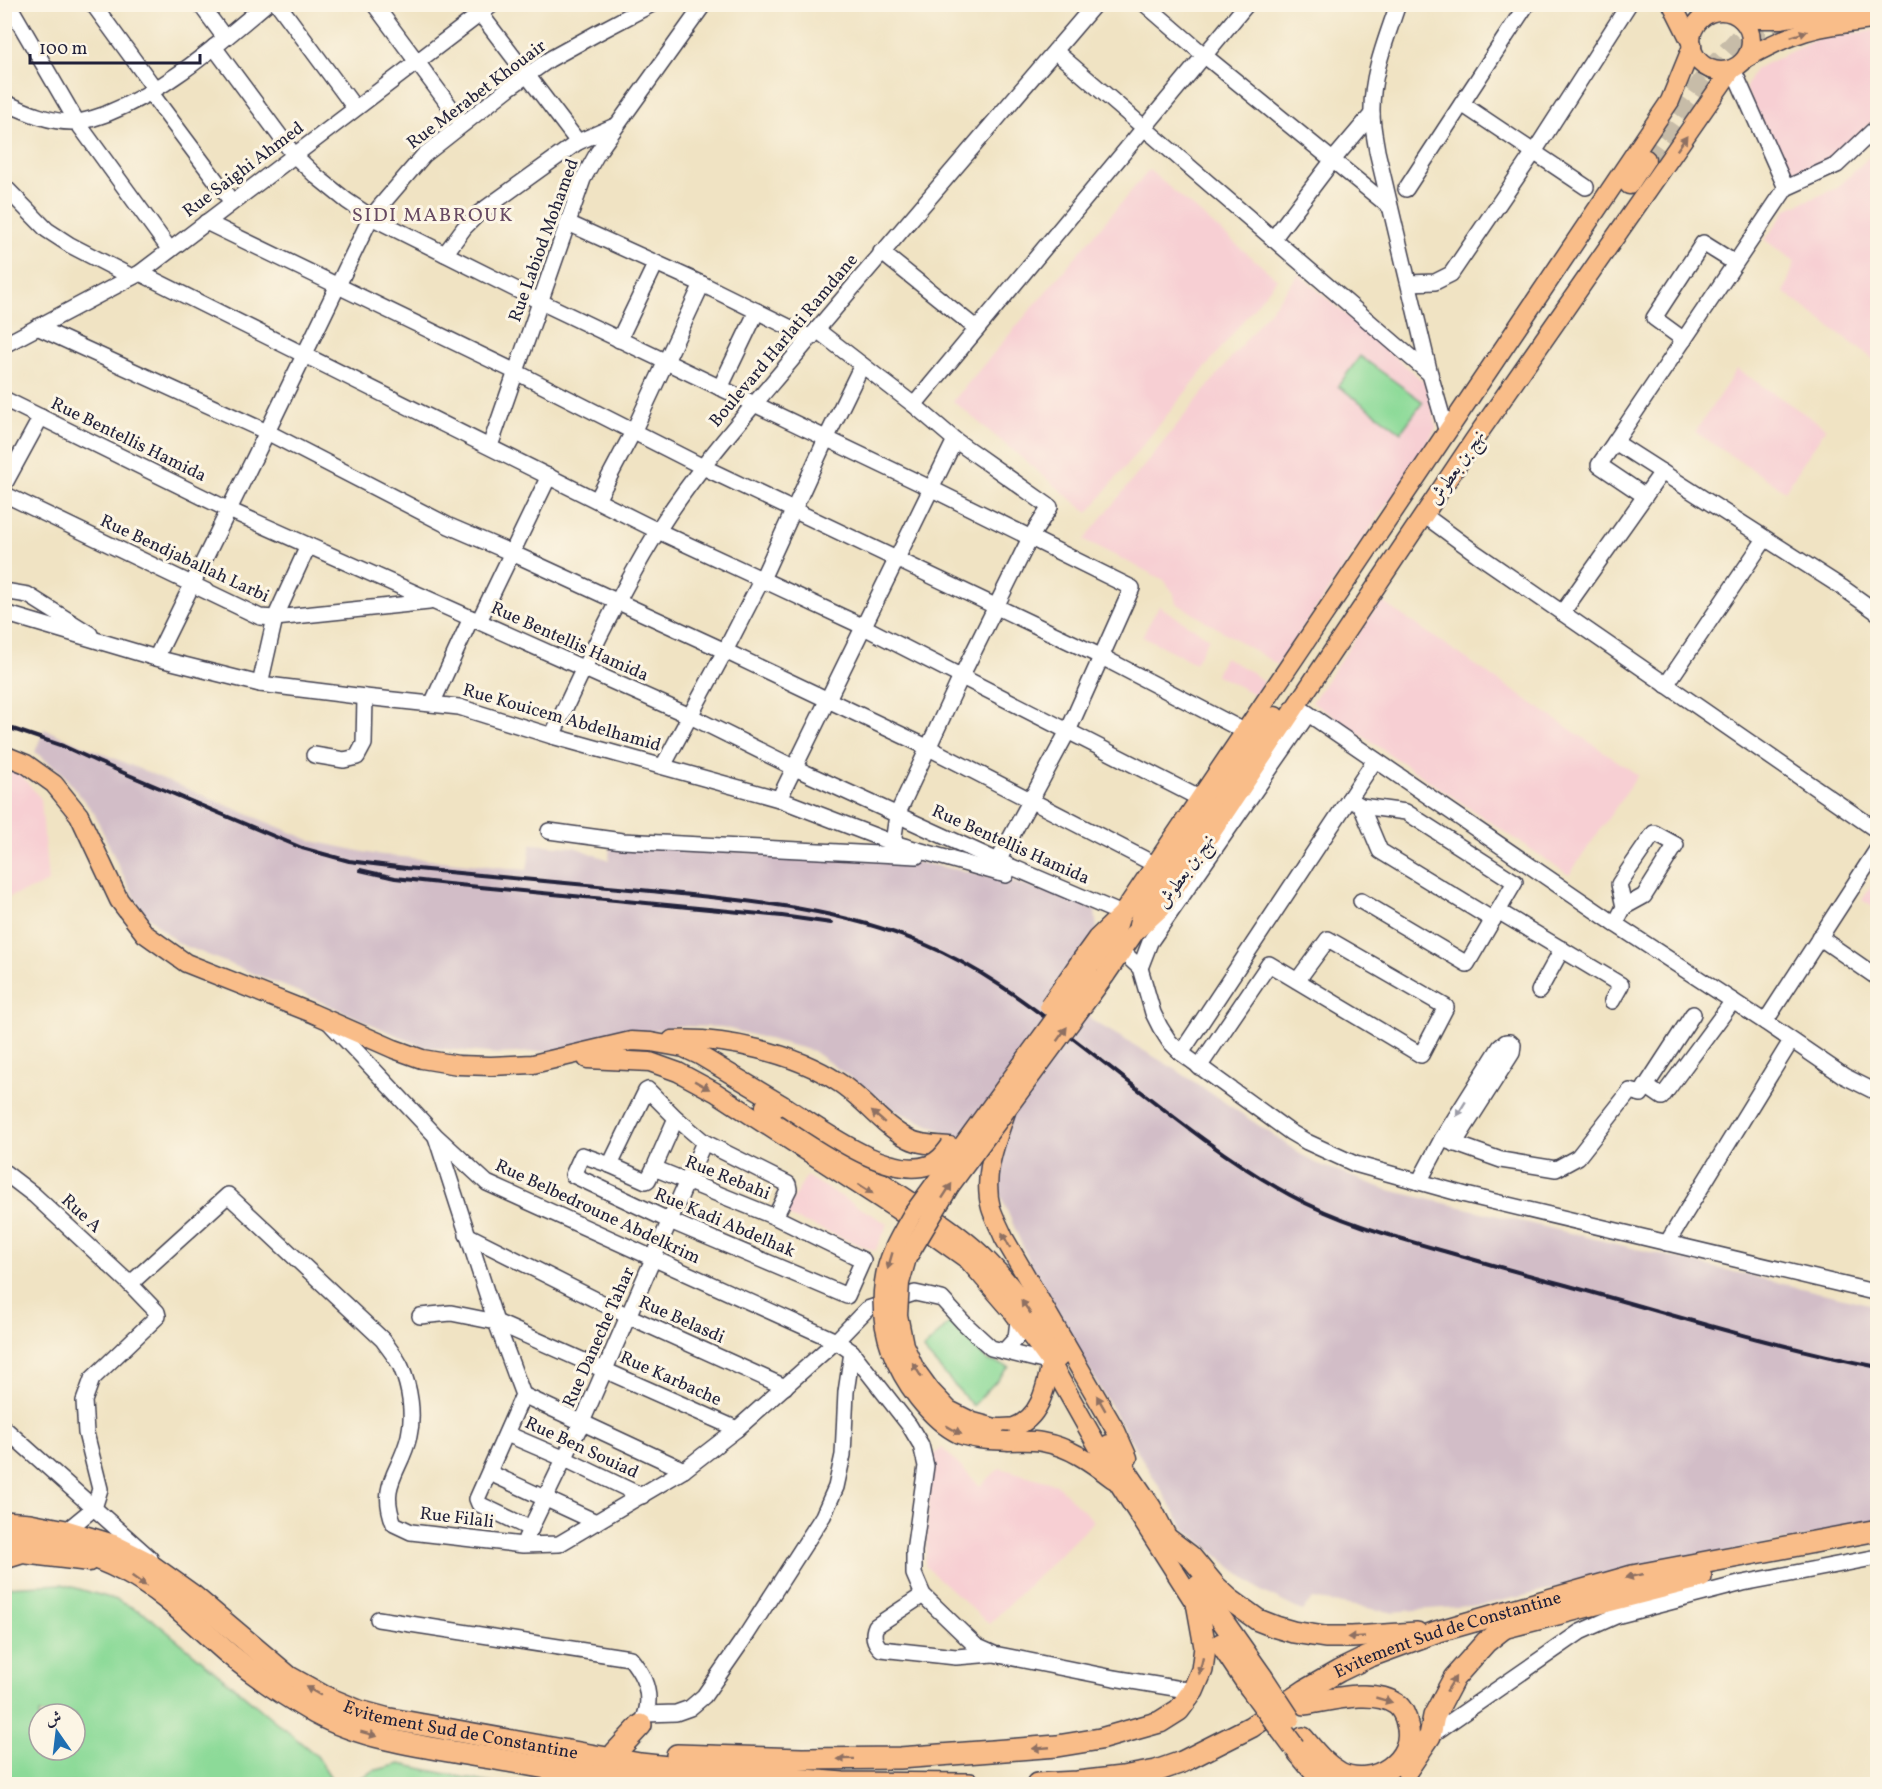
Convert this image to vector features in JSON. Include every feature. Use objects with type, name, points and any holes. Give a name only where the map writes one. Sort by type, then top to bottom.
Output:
[{"type":"highway","name":"Evitement Sud de Constantine","points":[[4,1522],[66,1531],[112,1545],[137,1557],[192,1595],[290,1677],[323,1696],[359,1711],[395,1720],[640,1764],[843,1783],[970,1785]]},
{"type":"highway","name":"Evitement Sud de Constantine","points":[[1037,1785],[1122,1777],[1156,1771],[1182,1762],[1251,1727],[1339,1671],[1368,1657],[1436,1632],[1632,1576],[1878,1530]]},
{"type":"highway","name":"Evitement Sud de Constantine","points":[[4,1539],[63,1547],[129,1573],[168,1601],[264,1681],[337,1724],[426,1746],[611,1781],[670,1785]]},
{"type":"highway","name":"Evitement Sud de Constantine","points":[[1151,1785],[1198,1768],[1233,1750],[1305,1704],[1350,1679],[1423,1651],[1505,1627],[1726,1571],[1779,1558],[1878,1539]]},
{"type":"highway","points":[[1169,1540],[1213,1608],[1255,1681]]},
{"type":"highway","points":[[1169,1540],[1190,1556],[1229,1599],[1258,1620],[1276,1627],[1293,1632],[1343,1637],[1436,1632]]},
{"type":"highway","points":[[1198,1608],[1255,1681],[1298,1742],[1318,1776],[1328,1785]]},
{"type":"highway","points":[[572,1751],[802,1760],[1005,1751],[1100,1739],[1160,1722],[1179,1710],[1202,1670],[1205,1647],[1198,1608]]},
{"type":"highway","points":[[1389,1785],[1409,1768],[1430,1736],[1434,1716],[1454,1678],[1486,1642],[1505,1627]]},
{"type":"highway","points":[[1298,1742],[1341,1774],[1360,1779],[1378,1777],[1393,1767],[1407,1750],[1410,1734],[1405,1716],[1397,1704],[1383,1698],[1347,1696],[1305,1704]]},
{"type":"highway","points":[[615,1753],[644,1720]]},
{"type":"highway","points":[[644,1720],[638,1744],[646,1754]]},
{"type":"main road","points":[[1672,4],[1695,56],[1707,67],[1724,71],[1772,44],[1796,34],[1878,19]]},
{"type":"main road","points":[[1742,19],[1782,20],[1864,4]]},
{"type":"main road","points":[[1692,46],[1694,30],[1702,18],[1721,8],[1742,19],[1751,34],[1750,51],[1737,65]]},
{"type":"main road","name":"نهج بن بعطوش","points":[[1157,861],[1670,101],[1692,46]]},
{"type":"main road","name":"نهج بن بعطوش","points":[[1135,933],[1161,908],[1303,710],[1424,515],[1737,65]]},
{"type":"main road","name":"نهج بن بعطوش","points":[[1135,933],[1149,900],[1649,162],[1213,789],[1157,861]]},
{"type":"main road","points":[[4,755],[26,764],[54,784],[79,815],[119,900],[145,934],[186,963],[394,1049],[422,1059],[458,1065],[491,1066],[533,1064],[631,1041],[696,1039],[766,1051],[812,1066],[840,1083],[882,1121],[910,1140],[950,1146]]},
{"type":"main road","points":[[1119,1484],[1081,1456],[1060,1446],[1040,1442],[985,1440],[959,1434],[940,1421],[926,1408],[904,1380],[887,1337],[882,1308],[884,1280],[894,1247],[912,1215],[1113,940],[1122,914],[1157,861]]},
{"type":"main road","points":[[651,1042],[684,1048],[699,1055],[832,1136],[875,1159],[893,1166],[929,1165],[940,1159],[1091,970],[1122,951],[1135,933]]},
{"type":"main road","points":[[1051,1363],[1041,1403],[1028,1418],[1015,1426],[995,1428],[973,1422],[949,1410],[915,1369],[904,1345],[898,1315],[900,1283],[907,1258],[950,1186],[1007,1108],[1091,970]]},
{"type":"main road","points":[[564,1058],[649,1050],[695,1064],[841,1153],[956,1233],[989,1262],[1016,1291],[1045,1334],[1100,1429],[1143,1494]]},
{"type":"main road","points":[[564,1058],[650,1062],[678,1072],[715,1092],[896,1209],[968,1260],[991,1285],[1051,1363],[1119,1484],[1198,1608]]},
{"type":"main road","points":[[1007,1108],[991,1158],[988,1182],[991,1207],[1004,1238],[1116,1431],[1136,1481],[1169,1540]]},
{"type":"main road","points":[[4,1560],[23,1554],[107,1563]]},
{"type":"street","points":[[93,4],[232,202]]},
{"type":"street","points":[[200,4],[219,43],[294,155],[347,201],[371,217],[666,363],[930,488],[1132,588],[1068,731],[998,867]]},
{"type":"street","points":[[4,102],[57,121],[77,122],[129,105],[190,67],[266,4]]},
{"type":"street","points":[[278,4],[355,108]]},
{"type":"street","points":[[374,4],[463,124]]},
{"type":"street","name":"Rue Saighi Ahmed","points":[[7,341],[136,275],[417,61],[477,9],[493,4]]},
{"type":"street","name":"Rue Merabet Khouair","points":[[156,658],[371,217],[424,155],[463,124],[550,59],[652,4]]},
{"type":"street","name":"Rue Labiod Mohamed","points":[[490,446],[583,179],[598,152],[704,4]]},
{"type":"street","name":"Boulevard Harlati Ramdane","points":[[552,736],[618,602],[658,531],[703,467],[881,252],[1095,4]]},
{"type":"street","points":[[1145,4],[1390,207]]},
{"type":"street","points":[[914,405],[1247,4]]},
{"type":"street","points":[[1406,189],[1527,4]]},
{"type":"street","points":[[1409,283],[1429,284],[1451,274],[1534,152],[1629,4]]},
{"type":"street","points":[[4,7],[9,5],[77,122],[170,250]]},
{"type":"street","points":[[1394,7],[1374,82],[1372,114],[1377,151],[1446,433]]},
{"type":"street","points":[[477,9],[578,142]]},
{"type":"street","points":[[1055,51],[1430,374]]},
{"type":"street","points":[[1737,65],[1786,188]]},
{"type":"street","points":[[1462,104],[1587,187]]},
{"type":"street","points":[[1273,239],[1372,114]]},
{"type":"street","points":[[445,254],[478,213],[578,142],[617,125]]},
{"type":"street","points":[[1645,496],[1599,465],[1786,188],[1837,165],[1878,126]]},
{"type":"street","points":[[4,186],[47,230],[70,245],[304,354],[658,531],[862,626],[1200,796]]},
{"type":"street","points":[[206,222],[516,372],[703,467],[1102,657],[1244,731]]},
{"type":"street","points":[[568,223],[757,311],[814,334],[862,365],[955,440],[1050,507],[1030,538],[961,677],[897,815],[893,843]]},
{"type":"street","points":[[1684,340],[1654,318],[1703,243],[1735,263]]},
{"type":"street","points":[[881,252],[977,329]]},
{"type":"street","points":[[619,340],[656,263]]},
{"type":"street","points":[[597,500],[633,432],[702,284]]},
{"type":"street","points":[[720,388],[757,311]]},
{"type":"street","points":[[36,327],[267,432],[449,526],[726,651],[1157,861]]},
{"type":"street","points":[[663,766],[726,651],[762,579],[825,439],[862,365]]},
{"type":"street","name":"Rue Bentellis Hamida","points":[[4,399],[229,510],[430,602],[690,716],[897,815],[998,867]]},
{"type":"street","points":[[4,485],[41,417]]},
{"type":"street","points":[[779,799],[955,440]]},
{"type":"street","points":[[1615,442],[1843,588],[1878,614]]},
{"type":"street","points":[[1562,613],[1662,472]]},
{"type":"street","points":[[432,704],[512,553],[549,476]]},
{"type":"street","name":"Rue Bendjaballah Larbi","points":[[4,495],[260,617],[275,618],[430,602]]},
{"type":"street","points":[[1424,515],[1878,831]]},
{"type":"street","points":[[1666,685],[1765,539]]},
{"type":"street","points":[[260,684],[275,618],[308,546]]},
{"type":"street","points":[[4,591],[28,595],[102,642]]},
{"type":"street","name":"Rue Kouicem Abdelhamid","points":[[4,614],[156,658],[260,684],[459,706],[552,736],[779,799],[893,843],[944,858],[998,867],[1064,890]]},
{"type":"street","points":[[314,755],[344,760],[357,757],[364,744],[365,697]]},
{"type":"street","points":[[1140,968],[1150,942],[1303,710],[1615,924],[1844,1076],[1878,1093]]},
{"type":"street","points":[[1181,1053],[1355,803],[1375,760]]},
{"type":"street","points":[[1355,803],[1406,812],[1515,882],[1467,964],[1361,901]]},
{"type":"street","points":[[1355,803],[1380,850],[1495,916],[1562,949],[1621,985],[1612,1001]]},
{"type":"street","points":[[549,831],[622,841],[944,858]]},
{"type":"street","points":[[1615,924],[1624,907],[1644,896],[1676,845],[1654,833],[1619,884],[1624,907]]},
{"type":"street","points":[[1765,1022],[1878,848]]},
{"type":"street","name":"Rue Bentellis Hamida","points":[[1064,890],[1122,914]]},
{"type":"street","points":[[1819,937],[1878,978]]},
{"type":"street","points":[[1198,1067],[1269,964],[1421,1055],[1446,1007],[1328,939],[1298,981]]},
{"type":"street","points":[[1539,991],[1562,949]]},
{"type":"street","points":[[1122,951],[1140,968],[1153,1013],[1169,1041],[1181,1053],[1290,1132],[1355,1164],[1466,1195],[1878,1293]]},
{"type":"street","points":[[1646,1086],[1662,1097],[1733,1001]]},
{"type":"street","points":[[1448,1141],[1501,1160],[1556,1169],[1578,1157],[1630,1091],[1641,1094],[1693,1014]]},
{"type":"street","name":"Rue Belbedroune Abdelkrim","points":[[326,1019],[435,1135],[487,1183],[836,1341],[852,1352],[903,1417],[921,1445],[926,1466],[914,1551],[914,1574],[923,1595]]},
{"type":"street","points":[[1667,1243],[1723,1163],[1791,1041]]},
{"type":"street","points":[[1419,1182],[1483,1086]]},
{"type":"street","points":[[676,1118],[648,1180],[610,1165],[647,1090],[704,1142],[788,1184],[789,1189],[775,1217]]},
{"type":"street","points":[[435,1135],[496,1322],[523,1395],[477,1499],[479,1504],[531,1529]]},
{"type":"street","name":"Rue Daneche Tahar","points":[[523,1545],[582,1422],[704,1142]]},
{"type":"street","name":"Rue Kadi Abdelhak","points":[[610,1165],[582,1155],[572,1173],[670,1221],[848,1296],[863,1260]]},
{"type":"street","name":"Rue Rebahi","points":[[654,1168],[775,1217],[863,1260]]},
{"type":"street","name":"Rue A","points":[[4,1172],[34,1195],[130,1284]]},
{"type":"street","name":"Rue Filali","points":[[130,1284],[220,1202],[230,1196],[383,1340],[401,1366],[412,1415],[409,1437],[388,1489],[389,1509],[394,1524],[411,1532],[523,1545],[559,1544],[684,1470],[737,1429],[785,1387],[836,1341],[867,1309],[915,1293],[942,1299],[991,1348],[1051,1363]]},
{"type":"street","name":"Rue Belasdi","points":[[467,1235],[628,1316],[785,1387]]},
{"type":"street","points":[[66,1531],[94,1508],[100,1489],[86,1433],[84,1401],[92,1379],[158,1316],[157,1312],[130,1284]]},
{"type":"street","name":"Rue Karbache","points":[[420,1316],[451,1313],[496,1322],[737,1429]]},
{"type":"street","points":[[1004,1351],[1016,1338],[1018,1320]]},
{"type":"street","points":[[378,1619],[630,1658],[641,1672],[648,1690],[644,1720],[690,1708],[704,1696],[747,1634],[823,1516],[836,1487],[843,1455],[846,1392],[852,1352]]},
{"type":"street","points":[[523,1395],[684,1470]]},
{"type":"street","points":[[4,1428],[192,1595]]},
{"type":"street","name":"Rue Ben Souiad","points":[[507,1434],[642,1496]]},
{"type":"street","points":[[490,1473],[597,1522]]},
{"type":"street","points":[[1430,1736],[1580,1632],[1616,1616],[1743,1582],[1878,1557]]},
{"type":"street","points":[[994,1654],[956,1657],[881,1649],[874,1638],[874,1632],[876,1626],[923,1595],[976,1646],[994,1654],[1114,1678],[1192,1690]]},
{"type":"shaded area","points":[[1877,30],[1877,117],[1830,161],[1792,179],[1745,89],[1755,69],[1819,38]]},
{"type":"shaded area","points":[[1875,151],[1878,152],[1877,362],[1784,292],[1795,262],[1765,240],[1787,209],[1837,188]]},
{"type":"shaded area","points":[[1149,170],[1277,279],[1088,513],[953,401]]},
{"type":"shaded area","points":[[1299,274],[1425,383],[1437,426],[1426,446],[1278,665],[1176,603],[1173,592],[1164,580],[1084,540]]},
{"type":"shaded area","points":[[1737,369],[1826,428],[1785,491],[1695,432]]},
{"type":"shaded area","points":[[1381,601],[1638,775],[1569,875],[1312,702]]},
{"type":"shaded area","points":[[1159,606],[1209,638],[1195,663],[1142,636]]},
{"type":"shaded area","points":[[1224,657],[1253,673],[1264,683],[1256,695],[1216,675]]},
{"type":"shaded area","points":[[44,729],[312,841],[373,854],[527,870],[531,844],[574,847],[609,860],[610,843],[917,862],[990,876],[1080,900],[1095,910],[1097,929],[1078,998],[1093,1021],[1175,1069],[1313,1162],[1385,1189],[1877,1306],[1877,1524],[1698,1558],[1482,1605],[1391,1612],[1313,1599],[1302,1611],[1261,1591],[1185,1529],[1117,1418],[1032,1268],[995,1183],[943,1131],[897,1111],[813,1051],[722,1027],[677,1026],[552,1051],[497,1054],[423,1047],[306,995],[178,943],[141,910],[94,813],[62,773],[35,752]]},
{"type":"shaded area","points":[[4,767],[18,771],[41,799],[48,882],[5,898]]},
{"type":"shaded area","points":[[1877,877],[1877,910],[1862,900]]},
{"type":"shaded area","points":[[806,1176],[888,1224],[875,1251],[785,1215]]},
{"type":"shaded area","points":[[942,1448],[980,1486],[1000,1468],[1056,1484],[1094,1521],[989,1624],[925,1566],[931,1457]]},
{"type":"green space","points":[[1360,356],[1423,402],[1401,432],[1338,386]]},
{"type":"green space","points":[[951,1321],[987,1360],[1009,1367],[973,1406],[923,1350]]},
{"type":"green space","points":[[62,1584],[117,1600],[147,1615],[317,1756],[335,1784],[5,1784],[5,1587]]},
{"type":"green space","points":[[400,1764],[494,1784],[350,1784],[373,1771]]},
{"type":"tunnel","points":[[1847,14],[1878,9]]},
{"type":"tunnel","points":[[1646,159],[1709,70],[1739,37],[1796,24]]},
{"type":"railway","points":[[4,726],[63,746],[302,848],[349,861],[755,902],[824,913],[891,931],[944,953],[1019,998],[1233,1160],[1309,1205],[1407,1241],[1719,1328],[1878,1367]]},
{"type":"railway","points":[[360,870],[395,878],[448,884],[782,916],[831,923]]},
{"type":"district","name":"SIDI MABROUK","points":[[433,214]]}]
